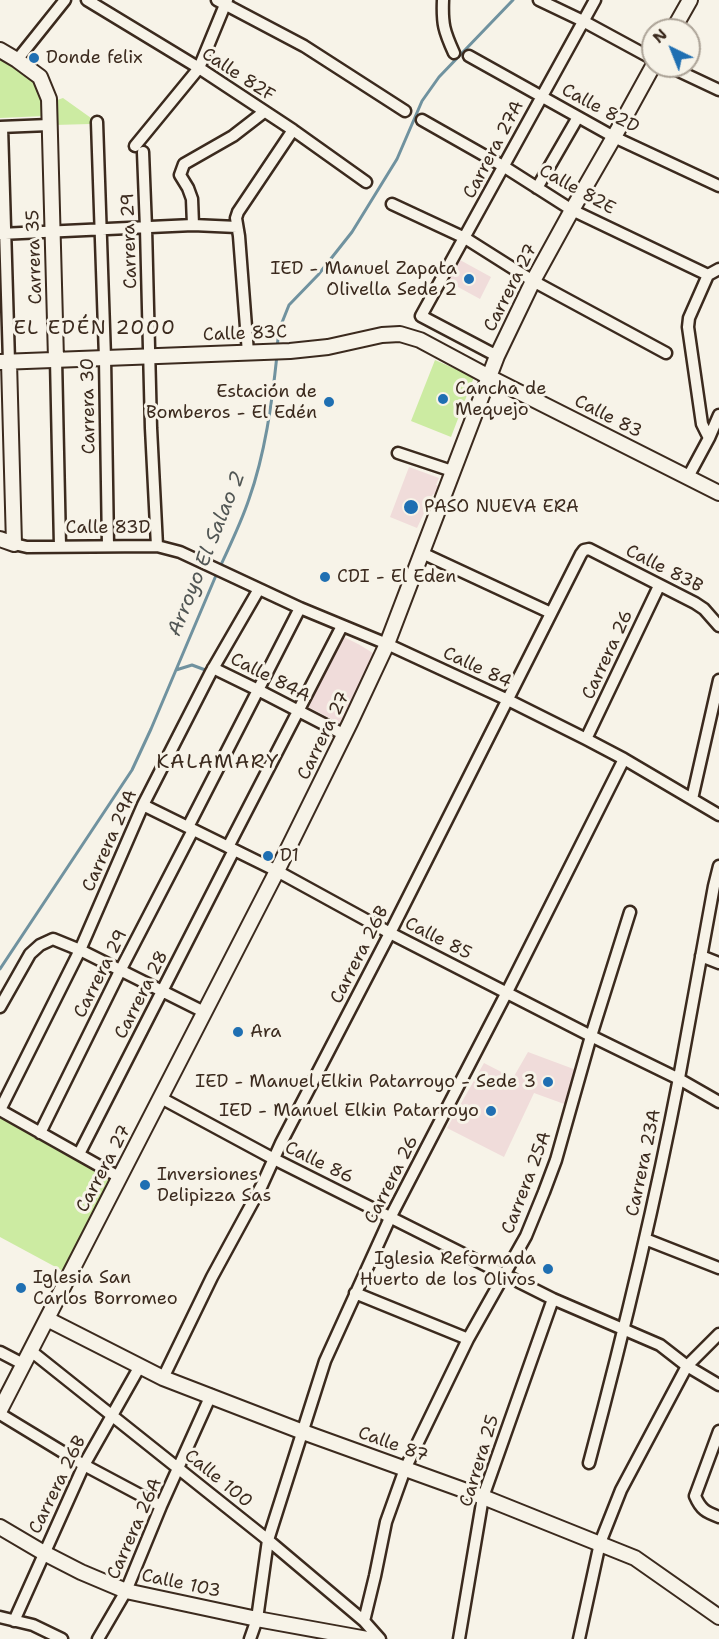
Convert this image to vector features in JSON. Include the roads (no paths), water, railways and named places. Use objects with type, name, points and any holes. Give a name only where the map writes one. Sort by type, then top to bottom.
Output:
[{"type":"street","points":[[0,50],[17,60],[65,0]]},
{"type":"street","name":"Calle 82F","points":[[87,0],[199,68],[366,182]]},
{"type":"street","points":[[443,0],[444,32],[454,53]]},
{"type":"street","points":[[539,0],[641,52]]},
{"type":"street","name":"Carrera 27A","points":[[497,356],[422,316],[595,0]]},
{"type":"street","points":[[680,18],[690,0]]},
{"type":"street","points":[[223,2],[304,46],[405,111]]},
{"type":"street","name":"Carrera 29","points":[[157,546],[151,428],[146,228],[139,149],[199,68],[223,2]]},
{"type":"street","name":"Calle 82D","points":[[469,56],[614,137],[719,186]]},
{"type":"street","name":"Carrera 35","points":[[17,60],[40,77],[49,99],[60,546]]},
{"type":"street","name":"Carrera 27","points":[[0,1412],[345,735],[387,644],[497,356],[533,281],[646,78]]},
{"type":"street","points":[[694,78],[719,90]]},
{"type":"street","points":[[193,225],[192,199],[180,175],[183,167],[233,136],[264,112]]},
{"type":"street","points":[[537,188],[578,117]]},
{"type":"street","name":"Calle 82E","points":[[422,120],[503,166],[572,210],[708,275]]},
{"type":"street","name":"Carrera 30","points":[[97,122],[105,358],[108,546]]},
{"type":"street","points":[[14,544],[5,362],[1,127],[49,125]]},
{"type":"street","points":[[248,353],[236,218],[293,130]]},
{"type":"street","points":[[392,204],[465,238],[533,281],[666,353]]},
{"type":"street","points":[[3,234],[193,225],[237,227]]},
{"type":"street","points":[[709,438],[702,424],[688,327],[689,318],[708,275],[719,269]]},
{"type":"street","name":"Calle 83","points":[[382,335],[400,334],[420,340],[719,493]]},
{"type":"street","name":"Calle 83C","points":[[5,362],[265,353],[328,346],[382,335]]},
{"type":"street","points":[[688,477],[719,415]]},
{"type":"street","points":[[398,453],[452,471]]},
{"type":"street","name":"Calle 83D","points":[[0,539],[27,547],[157,546],[180,552],[214,567]]},
{"type":"street","name":"Calle 83B","points":[[589,549],[704,609],[719,626]]},
{"type":"street","name":"Carrera 26B","points":[[162,1378],[390,933],[580,554],[589,549]]},
{"type":"street","points":[[422,553],[551,613]]},
{"type":"street","name":"Calle 84","points":[[214,567],[300,608],[387,644],[508,700],[624,759],[719,815]]},
{"type":"street","name":"Carrera 26","points":[[586,739],[659,586]]},
{"type":"street","name":"Carrera 29A","points":[[0,1110],[80,950],[143,805],[213,668],[259,589]]},
{"type":"street","name":"Carrera 29","points":[[40,1134],[300,608]]},
{"type":"street","name":"Carrera 28","points":[[79,1154],[162,992],[298,711],[342,626]]},
{"type":"street","name":"Calle 84A","points":[[213,668],[345,735]]},
{"type":"street","points":[[692,799],[719,680]]},
{"type":"street","name":"Carrera 26","points":[[250,1639],[257,1619],[268,1540],[325,1361],[390,1218],[624,759]]},
{"type":"street","name":"Calle 85","points":[[143,805],[277,871],[390,933],[679,1079],[719,1102]]},
{"type":"street","name":"Carrera 23A","points":[[589,1463],[645,1239],[679,1079],[719,866]]},
{"type":"street","name":"Carrera 25A","points":[[364,1621],[386,1522],[405,1469],[468,1339],[526,1236],[556,1160],[591,1036],[630,912]]},
{"type":"street","points":[[0,1007],[30,954],[40,945],[53,939],[80,950],[204,1012]]},
{"type":"street","points":[[701,956],[719,963]]},
{"type":"street","name":"Calle 86","points":[[161,1098],[274,1159],[553,1299],[660,1345],[687,1366],[719,1385]]},
{"type":"street","points":[[0,1110],[119,1177]]},
{"type":"street","points":[[645,1239],[719,1268]]},
{"type":"street","points":[[355,1293],[468,1339]]},
{"type":"street","name":"Carrera 25","points":[[459,1639],[483,1497],[553,1299]]},
{"type":"street","name":"Calle 87","points":[[47,1319],[162,1378],[483,1497],[635,1558],[719,1617]]},
{"type":"street","points":[[579,1639],[600,1543],[621,1490],[687,1366],[719,1334]]},
{"type":"street","name":"Calle 100","points":[[30,1351],[268,1540],[364,1621],[380,1639]]},
{"type":"street","points":[[0,1352],[23,1364]]},
{"type":"street","name":"Carrera 26B","points":[[14,1621],[84,1465],[140,1366]]},
{"type":"street","name":"Carrera 26A","points":[[98,1639],[126,1590],[211,1395]]},
{"type":"street","points":[[0,1412],[84,1465],[161,1506]]},
{"type":"street","points":[[719,1431],[695,1496],[699,1505],[706,1512],[719,1517]]},
{"type":"street","name":"Calle 103","points":[[0,1527],[81,1572],[126,1590],[257,1619],[367,1639]]},
{"type":"street","points":[[0,1617],[33,1625],[62,1639]]},
{"type":"waterway","name":"Arroyo El Salao 2","points":[[277,348],[279,330],[289,305],[318,275],[352,232],[397,159],[422,101],[439,77],[513,0]]},
{"type":"waterway","name":"Arroyo El Salao 2","points":[[220,567],[255,482],[264,446],[277,355]]},
{"type":"waterway","name":"Arroyo El Salao 2","points":[[0,969],[132,770],[217,573]]},
{"type":"waterway","points":[[176,670],[192,665],[208,671]]},
{"type":"place","name":"Donde felix","points":[[34,58]]},
{"type":"place","name":"IED - Manuel Zapata Olivella Sede 2","points":[[469,279]]},
{"type":"place","name":"Cancha de Mequejo","points":[[443,399]]},
{"type":"place","name":"Estación de Bomberos - El Edén","points":[[329,402]]},
{"type":"place","name":"PASO NUEVA ERA","points":[[411,507]]},
{"type":"place","name":"CDI - El Eden","points":[[325,577]]},
{"type":"place","name":"D1","points":[[268,856]]},
{"type":"place","name":"Ara","points":[[238,1032]]},
{"type":"place","name":"IED - Manuel Elkin Patarroyo - Sede 3","points":[[548,1082]]},
{"type":"place","name":"IED - Manuel Elkin Patarroyo","points":[[491,1111]]},
{"type":"place","name":"Inversiones Delipizza Sas","points":[[145,1185]]},
{"type":"place","name":"Iglesia Reformada Huerto de los Olivos","points":[[548,1269]]},
{"type":"place","name":"Iglesia San Carlos Borromeo","points":[[21,1288]]},
{"type":"district","name":"EL EDÉN 2000","points":[[95,329]]},
{"type":"district","name":"KALAMARY","points":[[218,763]]}]
